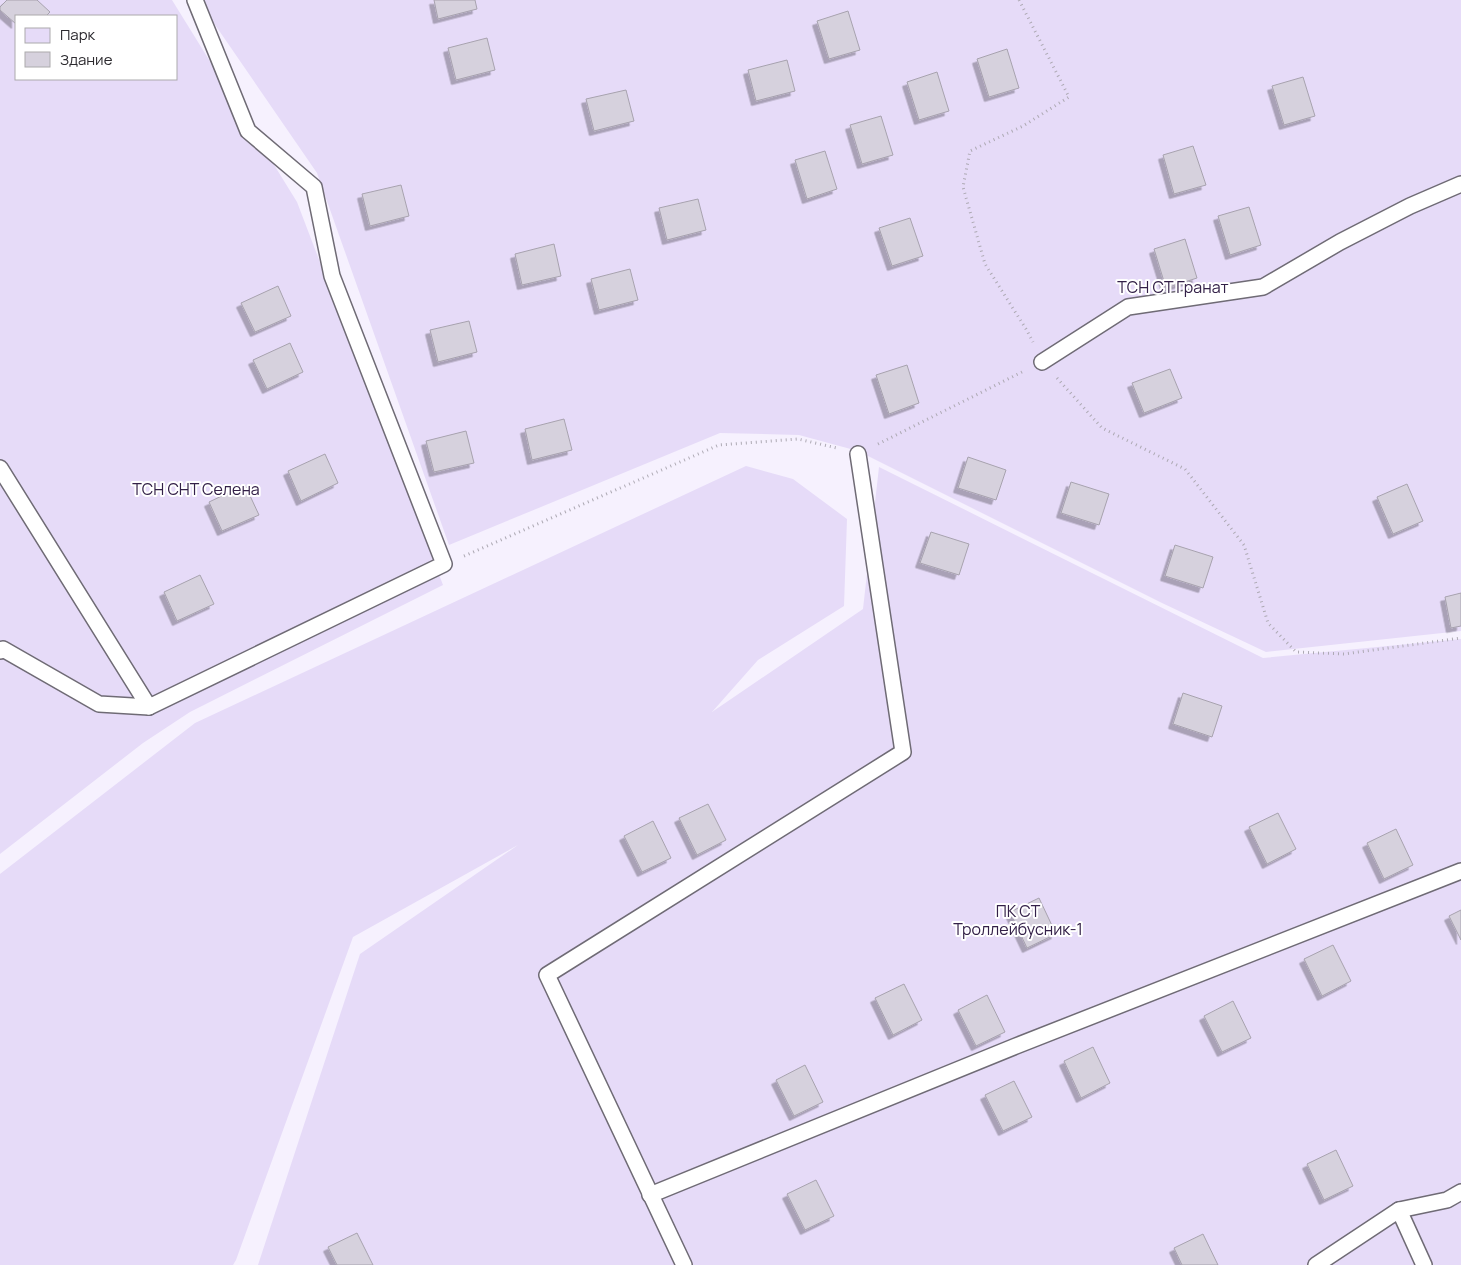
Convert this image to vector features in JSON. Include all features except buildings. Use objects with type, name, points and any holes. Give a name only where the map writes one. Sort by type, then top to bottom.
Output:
[{"type":"lane","points":[[0,651],[3,649],[99,704],[149,707],[444,564],[332,276],[314,186],[248,131],[195,0]]},
{"type":"lane","points":[[1042,362],[1128,307],[1263,287],[1340,242],[1410,206],[1461,184]]},
{"type":"lane","points":[[684,1265],[547,975],[903,752],[858,454]]},
{"type":"lane","points":[[0,468],[149,707]]},
{"type":"lane","points":[[650,1195],[1016,1046],[1461,871]]},
{"type":"lane","points":[[1316,1265],[1399,1210],[1446,1200],[1461,1192]]},
{"type":"lane","points":[[1399,1210],[1424,1265]]},
{"type":"path","points":[[1019,0],[1069,97],[1022,126],[970,151],[963,187],[985,264],[1026,329],[1042,362],[1102,428],[1185,469],[1244,545],[1268,623],[1296,652],[1344,654],[1461,638]]},
{"type":"path","points":[[444,564],[719,446],[798,439],[858,454],[1042,362]]},
{"type":"green space","name":"ТСН СНТ Селена","points":[[0,0],[172,0],[297,202],[443,585],[190,712],[143,743],[0,854]]},
{"type":"green space","name":"ТСН СТ Гранат","points":[[198,0],[1461,0],[1461,631],[1266,652],[1162,603],[858,451],[799,435],[720,433],[449,545],[317,173]]},
{"type":"green space","name":"ПК СТ Троллейбусник-1","points":[[746,466],[793,479],[847,519],[844,606],[758,660],[712,712],[863,609],[879,467],[1263,658],[1461,639],[1461,1265],[258,1265],[360,954],[518,845],[353,937],[233,1265],[0,1265],[0,874],[195,723]]}]
